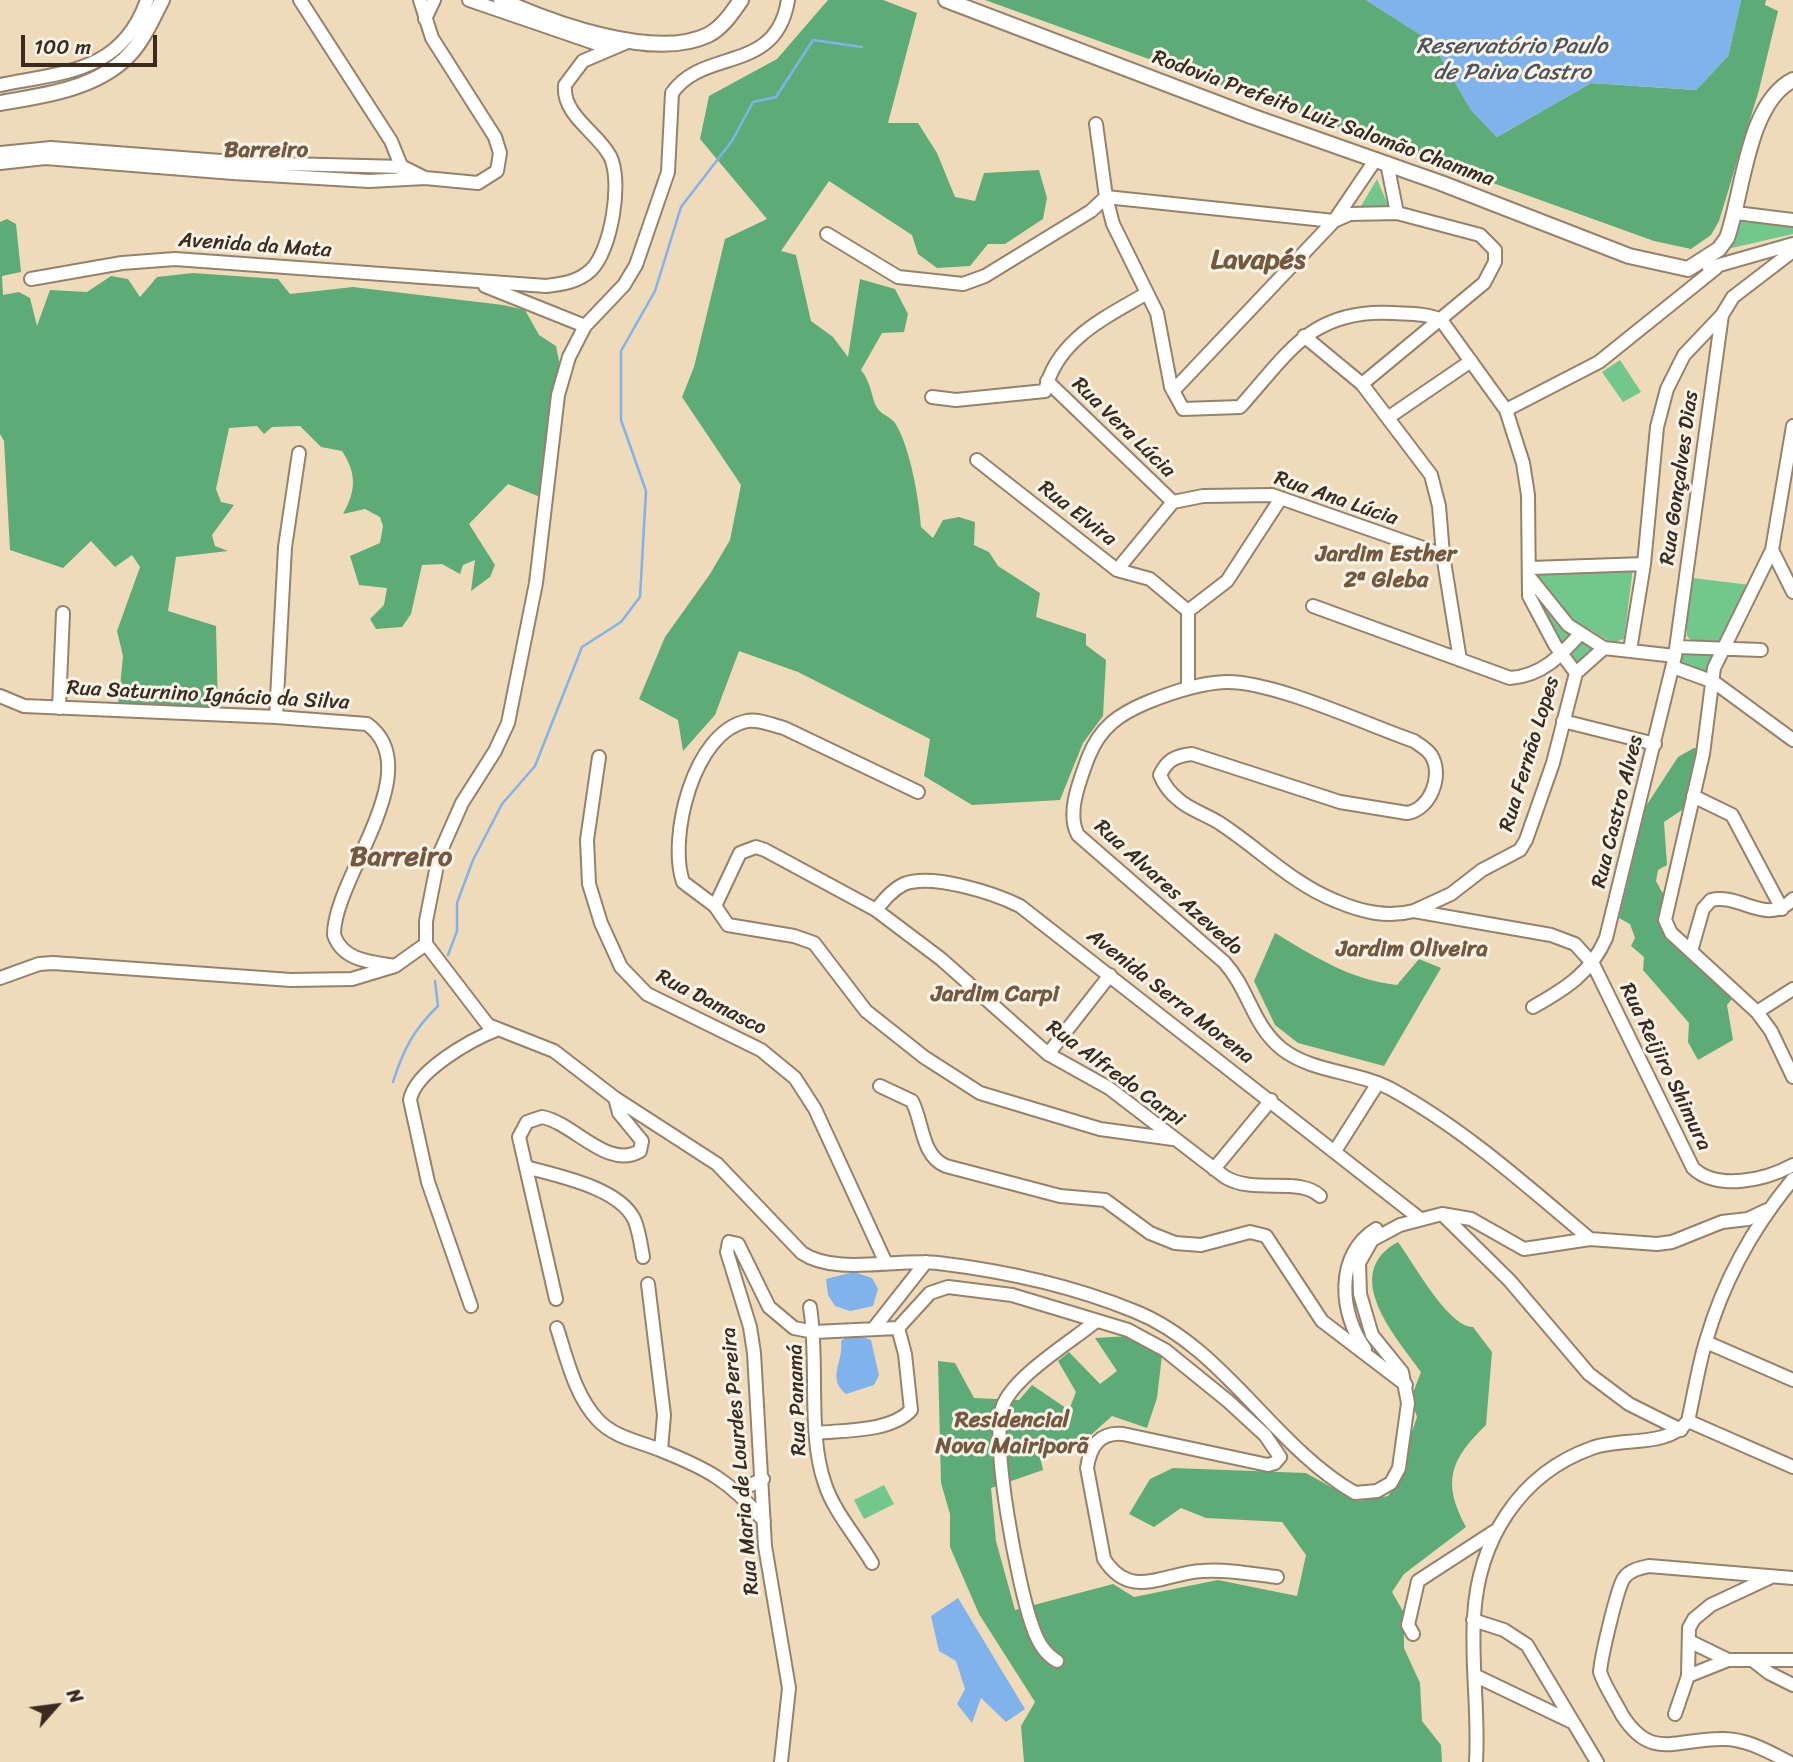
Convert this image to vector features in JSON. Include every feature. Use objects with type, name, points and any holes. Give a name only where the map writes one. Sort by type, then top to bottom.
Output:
[{"type":"main road","points":[[0,103],[53,93],[113,68],[135,47],[162,0]]},
{"type":"main road","points":[[501,0],[630,41],[695,40],[711,33],[723,23],[741,0]]},
{"type":"main road","name":"Rodovia Prefeito Luiz Salomão Chamma","points":[[946,0],[1629,256],[1688,269]]},
{"type":"main road","points":[[1688,269],[1719,249],[1727,238],[1736,213],[1758,122],[1774,96],[1793,80]]},
{"type":"street","points":[[0,85],[78,69],[114,52],[134,29],[147,0]]},
{"type":"street","points":[[300,0],[391,141],[403,167],[405,181]]},
{"type":"street","points":[[0,163],[45,158],[208,172],[405,181],[425,178],[478,183],[497,172],[500,153],[495,137],[432,38],[420,0]]},
{"type":"street","points":[[425,19],[434,0]]},
{"type":"street","points":[[468,0],[609,48]]},
{"type":"street","points":[[788,0],[782,21],[767,43],[742,58],[687,76],[672,93],[668,173],[636,265],[624,285],[586,326],[569,357],[558,395],[536,583],[508,723],[495,751],[453,819],[439,855],[426,921],[426,944],[480,1016],[496,1030],[522,1037],[554,1051],[615,1098],[717,1164],[803,1253],[814,1260],[833,1265],[885,1261],[926,1262],[990,1270],[1108,1301],[1169,1328],[1202,1354],[1329,1476],[1355,1493],[1377,1491],[1391,1483],[1399,1468],[1406,1422],[1407,1386],[1396,1362],[1372,1335],[1360,1294],[1359,1264],[1372,1240],[1419,1219],[1442,1213],[1471,1219],[1524,1249],[1590,1239],[1643,1244],[1672,1242],[1722,1222],[1748,1219],[1768,1210]]},
{"type":"street","name":"Avenida da Mata","points":[[31,279],[122,263],[175,259],[477,282],[562,285],[578,280],[598,262],[611,222],[615,170],[602,143],[570,109],[564,93],[568,76],[575,67],[609,48],[630,41]]},
{"type":"street","points":[[1096,124],[1105,198],[1113,224],[1161,327],[1173,391],[1183,409],[1240,407],[1304,336],[1323,325],[1374,312],[1423,315],[1441,320],[1506,410],[1526,477],[1531,574],[1529,596],[1534,608],[1562,657],[1576,673],[1604,648]]},
{"type":"street","points":[[0,153],[51,148],[259,164],[403,167],[425,178]]},
{"type":"street","points":[[1381,161],[1397,213]]},
{"type":"street","points":[[1173,391],[1334,221],[1381,161]]},
{"type":"street","points":[[827,234],[898,277],[934,283],[963,284],[985,276],[1091,211],[1105,198],[1334,221],[1350,214],[1397,213],[1480,235],[1495,250],[1495,262],[1484,283],[1362,384]]},
{"type":"street","points":[[1736,213],[1793,220]]},
{"type":"street","points":[[1688,269],[1716,268],[1793,244]]},
{"type":"street","points":[[1630,650],[1644,564],[1662,403],[1684,355],[1722,315],[1733,298],[1793,251]]},
{"type":"street","points":[[1506,410],[1599,362],[1716,268]]},
{"type":"street","name":"Avenida da Mata","points":[[477,282],[540,310],[586,326]]},
{"type":"street","points":[[932,397],[957,400],[1045,391],[1057,359],[1077,337],[1147,293]]},
{"type":"street","name":"Rua Gonçalves Dias","points":[[1675,657],[1722,315]]},
{"type":"street","points":[[1304,336],[1362,384],[1431,475],[1440,506],[1443,555],[1460,660]]},
{"type":"street","points":[[1389,417],[1472,361]]},
{"type":"street","name":"Rua Vera Lúcia","points":[[1047,381],[1173,502]]},
{"type":"street","points":[[1793,426],[1772,550],[1714,668],[1703,754],[1665,920],[1671,933],[1757,1012],[1771,1031],[1793,1077]]},
{"type":"street","points":[[276,717],[285,547],[299,453]]},
{"type":"street","name":"Rua Elvira","points":[[977,460],[1117,570],[1173,502]]},
{"type":"street","name":"Rua Ana Lúcia","points":[[1173,502],[1252,493],[1281,498],[1443,555]]},
{"type":"street","points":[[1188,611],[1227,581],[1281,498]]},
{"type":"street","points":[[1772,550],[1793,592]]},
{"type":"street","points":[[1531,574],[1644,564]]},
{"type":"street","points":[[1117,570],[1150,579],[1188,611],[1188,688],[1223,682],[1257,685],[1414,741],[1426,749],[1434,762],[1433,786],[1423,807],[1407,813],[1340,802],[1192,754],[1180,755],[1166,762],[1160,775],[1164,784],[1182,803],[1219,822],[1311,889],[1373,914],[1399,915],[1414,911],[1551,935],[1575,944],[1593,964],[1565,989],[1533,1007]]},
{"type":"street","points":[[1531,574],[1555,612],[1580,634],[1604,648],[1675,657],[1723,647],[1761,650]]},
{"type":"street","points":[[1313,607],[1510,678],[1530,675],[1562,657],[1580,634]]},
{"type":"street","points":[[60,708],[63,613]]},
{"type":"street","points":[[1675,657],[1793,740]]},
{"type":"street","name":"Rua Castro Alves","points":[[1593,964],[1606,938],[1675,657]]},
{"type":"street","name":"Rua Fernão Lopes","points":[[1414,911],[1451,894],[1482,870],[1520,850],[1553,763],[1576,673]]},
{"type":"street","name":"Rua Alvares Azevedo","points":[[1188,688],[1121,715],[1100,733],[1083,772],[1074,810],[1074,827],[1100,856],[1224,962],[1240,981],[1262,1030],[1283,1050],[1298,1058],[1378,1083],[1435,1117],[1490,1157],[1590,1239]]},
{"type":"street","name":"Rua Saturnino Ignácio da Silva","points":[[0,696],[24,706],[276,717],[367,724],[383,741],[388,755],[387,779],[373,825],[337,912],[334,935],[345,953],[358,959],[395,966]]},
{"type":"street","points":[[918,792],[764,722],[748,721],[722,735],[693,775],[685,810],[680,874],[687,887],[715,906],[728,925],[794,936],[814,943],[866,1012],[924,1057],[980,1093],[1100,1129],[1173,1139]]},
{"type":"street","points":[[1563,721],[1655,744]]},
{"type":"street","name":"Rua Damasco","points":[[599,757],[587,840],[589,884],[601,923],[621,967],[647,994],[761,1050],[795,1077],[815,1108],[885,1261]]},
{"type":"street","points":[[1693,796],[1732,815],[1782,909]]},
{"type":"street","name":"Rua Alfredo Carpi","points":[[715,906],[740,853],[756,847],[876,910],[941,959],[1048,1054],[1109,1088],[1214,1169],[1244,1186],[1302,1187],[1320,1196]]},
{"type":"street","name":"Avenida Serra Morena","points":[[876,910],[895,889],[918,881],[988,892],[1020,906],[1271,1100],[1419,1219]]},
{"type":"street","points":[[1691,951],[1703,909],[1711,900],[1724,899],[1763,911],[1782,909],[1793,899]]},
{"type":"street","points":[[0,978],[39,964],[53,963],[291,980],[352,979],[395,966],[426,944]]},
{"type":"street","name":"Rua Reijiro Shimura","points":[[1593,964],[1693,1168],[1709,1179],[1724,1181],[1769,1175],[1793,1165]]},
{"type":"street","points":[[1048,1054],[1110,975]]},
{"type":"street","points":[[1757,1012],[1793,989]]},
{"type":"street","points":[[471,1306],[428,1182],[410,1100],[412,1090],[427,1074],[467,1043],[496,1030]]},
{"type":"street","points":[[1335,1151],[1378,1083]]},
{"type":"street","points":[[880,1086],[912,1101],[930,1150],[939,1163],[946,1166],[1060,1196],[1105,1200],[1150,1233],[1175,1243],[1201,1245],[1258,1232],[1275,1246],[1322,1321],[1407,1386]]},
{"type":"street","points":[[556,1299],[519,1137],[522,1129],[534,1118],[550,1118],[613,1153],[630,1155],[640,1151],[642,1141],[619,1113],[615,1098]]},
{"type":"street","points":[[1214,1169],[1271,1100]]},
{"type":"street","points":[[526,1167],[583,1183],[619,1203],[634,1219],[643,1257]]},
{"type":"street","points":[[1476,1762],[1474,1620],[1477,1592],[1495,1531],[1512,1504],[1525,1490],[1574,1455],[1595,1447],[1669,1436],[1684,1426],[1706,1342],[1747,1243],[1768,1210],[1793,1179]]},
{"type":"street","points":[[1442,1213],[1510,1281],[1589,1374],[1629,1404],[1793,1467]]},
{"type":"street","points":[[1371,1357],[1357,1338],[1345,1297],[1346,1271],[1352,1252],[1364,1236],[1383,1224],[1397,1218],[1419,1219]]},
{"type":"street","name":"Rua Maria de Lourdes Pereira","points":[[781,1762],[789,1689],[769,1582],[754,1353],[750,1327],[727,1252],[729,1242],[738,1244],[775,1315],[794,1328],[814,1332]]},
{"type":"street","points":[[874,1328],[926,1262]]},
{"type":"street","points":[[648,1284],[664,1415],[661,1450]]},
{"type":"street","points":[[814,1332],[898,1328],[930,1293],[948,1286],[1026,1299],[1095,1322],[1128,1329],[1165,1350],[1228,1401],[1278,1451],[1279,1459],[1268,1465],[1114,1433],[1100,1439],[1094,1445],[1087,1468],[1104,1559],[1112,1571],[1123,1579],[1136,1583],[1204,1570],[1278,1577]]},
{"type":"street","name":"Rua Panamá","points":[[810,1307],[814,1332],[817,1433],[825,1486],[872,1563]]},
{"type":"street","points":[[1058,1661],[1047,1654],[1032,1626],[1010,1523],[999,1422],[1003,1404],[1014,1387],[1095,1322]]},
{"type":"street","points":[[557,1328],[579,1390],[597,1419],[625,1438],[711,1472],[738,1491],[764,1521]]},
{"type":"street","points":[[817,1433],[872,1426],[900,1419],[911,1410],[905,1354],[898,1328]]},
{"type":"street","points":[[1706,1342],[1793,1380]]},
{"type":"street","points":[[738,1491],[763,1479]]},
{"type":"street","points":[[1413,1634],[1408,1625],[1418,1581],[1495,1531]]},
{"type":"street","points":[[1789,1762],[1735,1740],[1713,1739],[1664,1748],[1643,1745],[1630,1730],[1600,1672],[1621,1585],[1631,1572],[1639,1568],[1649,1566],[1793,1578]]},
{"type":"street","points":[[1675,1714],[1688,1676],[1689,1629],[1703,1609],[1771,1577]]},
{"type":"street","points":[[1474,1620],[1504,1630],[1527,1645],[1597,1762]]},
{"type":"street","points":[[1689,1641],[1728,1660],[1793,1660]]},
{"type":"street","points":[[1688,1676],[1728,1660]]},
{"type":"street","points":[[1755,1662],[1769,1674],[1793,1685]]},
{"type":"street","points":[[1476,1676],[1571,1722]]},
{"type":"green space","points":[[828,0],[883,0],[917,13],[888,123],[918,123],[937,153],[955,197],[975,201],[984,173],[1039,170],[1047,198],[1043,219],[1005,244],[988,244],[970,266],[937,268],[918,254],[912,235],[829,181],[781,251],[796,255],[811,321],[833,337],[848,357],[860,279],[895,289],[908,314],[904,332],[882,333],[861,370],[868,381],[876,405],[895,423],[905,445],[916,488],[921,527],[933,538],[943,520],[959,517],[975,522],[974,545],[989,552],[998,566],[1040,593],[1036,617],[1086,634],[1086,645],[1106,660],[1103,716],[1083,743],[1060,800],[972,805],[924,776],[930,739],[798,672],[739,651],[715,715],[683,751],[678,720],[639,699],[665,637],[710,574],[730,540],[741,485],[682,397],[694,367],[725,239],[767,219],[700,139],[709,96],[777,59]]},
{"type":"green space","points":[[985,0],[1366,0],[1432,42],[1471,110],[1497,137],[1591,83],[1696,90],[1728,56],[1741,0],[1766,0],[1765,5],[1778,11],[1759,90],[1719,221],[1711,235],[1691,249],[1654,241]]},
{"type":"green space","points":[[1377,179],[1390,210],[1361,206]]},
{"type":"green space","points":[[7,219],[16,224],[21,272],[2,276],[3,295],[19,292],[30,298],[37,326],[50,290],[87,292],[111,276],[128,279],[140,297],[157,277],[193,273],[278,279],[290,294],[353,287],[525,310],[539,335],[556,346],[560,366],[550,417],[545,499],[508,484],[469,524],[495,565],[490,577],[471,591],[475,560],[463,565],[460,574],[442,564],[422,565],[411,614],[402,627],[376,629],[370,619],[384,605],[387,588],[359,585],[350,556],[380,543],[383,526],[380,517],[365,509],[343,514],[353,482],[350,467],[342,451],[321,447],[300,426],[272,427],[264,434],[257,426],[229,428],[216,489],[221,502],[234,505],[212,535],[215,546],[228,551],[176,557],[168,611],[216,626],[218,708],[118,707],[123,656],[117,631],[140,567],[132,555],[115,567],[91,541],[63,568],[10,550],[4,441],[0,434],[0,222]]},
{"type":"green space","points":[[1740,219],[1793,224],[1793,234],[1723,250]]},
{"type":"green space","points":[[1620,360],[1641,392],[1623,402],[1602,372]]},
{"type":"green space","points":[[1633,568],[1624,639],[1612,643],[1566,615],[1536,580],[1539,574]]},
{"type":"green space","points":[[1693,578],[1750,585],[1724,639],[1700,643],[1687,636],[1686,615]]},
{"type":"green space","points":[[1536,590],[1579,634],[1564,649],[1534,596]]},
{"type":"green space","points":[[1583,638],[1601,649],[1579,666],[1572,663],[1569,652]]},
{"type":"green space","points":[[1680,651],[1714,656],[1709,674],[1677,665]]},
{"type":"green space","points":[[1694,748],[1700,749],[1688,806],[1664,822],[1667,865],[1658,870],[1656,881],[1662,892],[1667,894],[1664,921],[1735,995],[1727,1005],[1733,1040],[1698,1060],[1688,1042],[1689,1023],[1643,970],[1644,957],[1631,946],[1635,938],[1630,924],[1619,918],[1646,806],[1678,757]]},
{"type":"green space","points":[[1275,933],[1333,966],[1380,982],[1397,985],[1419,959],[1441,968],[1384,1066],[1298,1043],[1275,1025],[1254,981]]},
{"type":"green space","points":[[1398,1242],[1442,1305],[1453,1317],[1473,1327],[1492,1352],[1486,1425],[1458,1460],[1452,1483],[1458,1511],[1466,1527],[1404,1574],[1392,1592],[1404,1613],[1404,1648],[1420,1683],[1422,1721],[1441,1745],[1442,1762],[1024,1762],[1021,1726],[1035,1702],[979,1614],[950,1547],[950,1514],[941,1483],[938,1361],[955,1363],[974,1398],[1019,1400],[1032,1385],[1069,1410],[1076,1392],[1058,1361],[1069,1352],[1100,1384],[1117,1371],[1095,1338],[1130,1336],[1162,1355],[1157,1398],[1147,1428],[1112,1416],[1083,1442],[1037,1443],[1043,1470],[991,1488],[996,1541],[1015,1610],[1113,1584],[1134,1597],[1218,1580],[1297,1596],[1306,1555],[1282,1522],[1206,1518],[1181,1508],[1154,1527],[1129,1514],[1150,1479],[1173,1468],[1306,1473],[1356,1501],[1388,1496],[1403,1475],[1408,1443],[1417,1417],[1411,1398],[1421,1372],[1387,1324],[1373,1288],[1373,1271],[1381,1255]]},
{"type":"green space","points":[[884,1485],[894,1504],[864,1519],[854,1500]]},
{"type":"water","name":"Reservatório Paulo de Paiva Castro","points":[[1366,0],[1741,0],[1728,56],[1696,90],[1591,83],[1497,137],[1471,110],[1432,42]]},
{"type":"water","points":[[854,1272],[872,1278],[878,1289],[873,1306],[850,1311],[835,1306],[828,1295],[826,1279]]},
{"type":"water","points":[[847,1337],[871,1340],[879,1375],[874,1385],[846,1394],[840,1388],[836,1376],[841,1341]]},
{"type":"water","points":[[958,1598],[1025,1709],[1006,1722],[981,1698],[972,1723],[957,1704],[965,1689],[956,1661],[939,1651],[931,1616]]},
{"type":"waterway","points":[[448,955],[457,931],[457,903],[473,860],[502,804],[535,766],[582,647],[621,622],[640,597],[646,491],[621,420],[621,351],[655,291],[681,207],[732,141],[753,102],[776,97],[813,40],[862,47]]},
{"type":"waterway","points":[[393,1082],[410,1041],[438,1006],[435,981]]},
{"type":"district","name":"Barreiro","points":[[266,151]]},
{"type":"district","name":"Lavapés","points":[[1258,261]]},
{"type":"district","name":"Jardim Esther 2ª Gleba","points":[[1386,568]]},
{"type":"district","name":"Barreiro","points":[[401,858]]},
{"type":"district","name":"Jardim Oliveira","points":[[1412,950]]},
{"type":"district","name":"Jardim Carpi","points":[[995,995]]},
{"type":"district","name":"Residencial Nova Mairiporã","points":[[1012,1434]]}]
